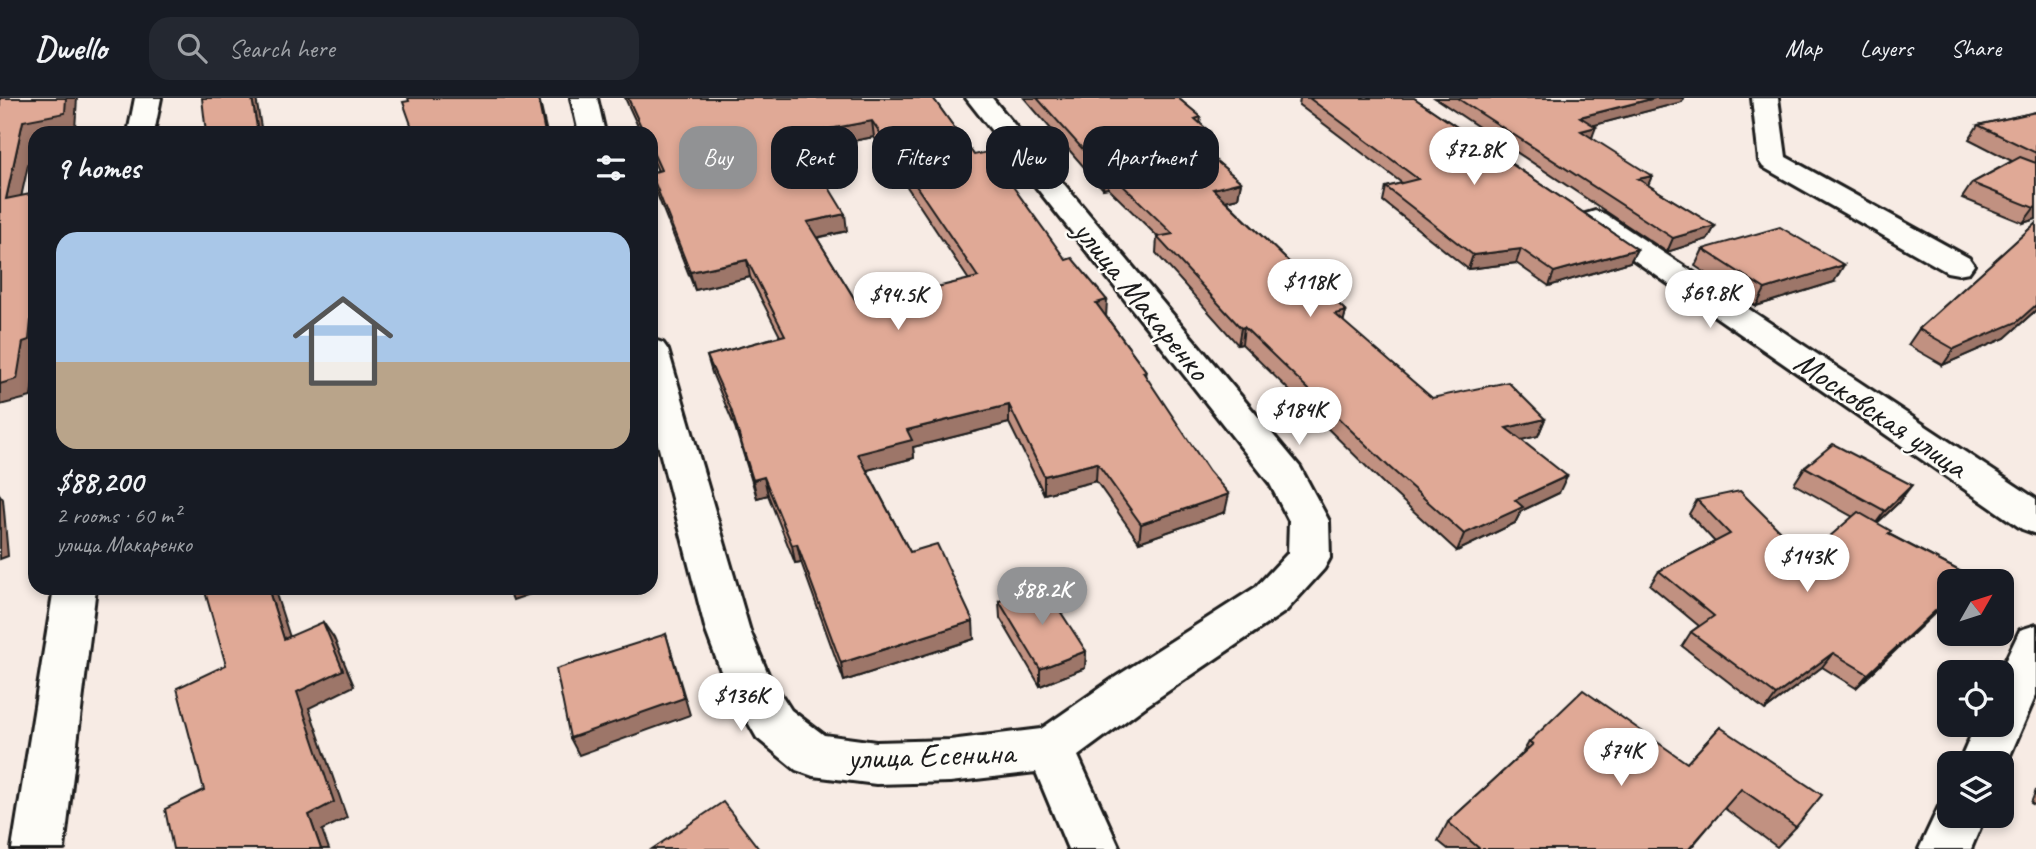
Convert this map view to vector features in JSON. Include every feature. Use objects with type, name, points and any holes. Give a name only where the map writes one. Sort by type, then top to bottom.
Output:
[{"type":"street","points":[[142,126],[148,98]]},
{"type":"street","points":[[584,98],[590,126]]},
{"type":"street","name":"улица Макаренко","points":[[979,98],[1286,477],[1309,521],[1309,558],[1271,599],[1130,692],[1051,749]]},
{"type":"street","points":[[1765,98],[1773,161],[1958,265]]},
{"type":"street","name":"Московская улица","points":[[1573,206],[2036,519]]},
{"type":"street","name":"улица Есенина","points":[[658,376],[728,631],[748,682],[774,724],[813,755],[876,763],[950,761],[1051,749],[1094,849]]},
{"type":"street","points":[[38,849],[74,595]]},
{"type":"street","points":[[2014,693],[2036,643]]},
{"type":"street","points":[[1945,849],[1955,828]]},
{"type":"building","points":[[0,98],[66,98],[65,113],[23,121],[6,199],[28,194],[28,340],[23,342],[17,379],[0,384]]},
{"type":"building","points":[[202,98],[252,98],[257,126],[205,126]]},
{"type":"building","points":[[408,98],[538,98],[544,126],[412,126],[403,102],[409,101]]},
{"type":"building","points":[[628,98],[933,98],[953,126],[875,126],[872,121],[845,126],[771,126],[771,189],[830,189],[845,214],[807,222],[859,306],[978,277],[918,189],[972,189],[972,152],[974,155],[986,152],[986,189],[1015,189],[1066,260],[1072,258],[1107,300],[1096,303],[1146,371],[1143,372],[1209,471],[1229,494],[1141,524],[1097,463],[1044,476],[1009,405],[907,430],[912,440],[858,454],[910,552],[937,544],[973,621],[841,663],[797,544],[792,545],[764,477],[753,480],[731,409],[707,356],[785,335],[747,260],[690,272],[658,191],[658,171],[661,170],[658,163],[658,126],[641,126]]},
{"type":"building","points":[[1037,98],[1178,98],[1201,117],[1195,119],[1203,126],[1083,126],[1083,149],[1069,134],[1069,126],[1062,126]]},
{"type":"building","points":[[1309,98],[1414,98],[1637,249],[1554,272],[1521,249],[1473,255],[1386,187],[1418,179]]},
{"type":"building","points":[[1457,98],[1655,98],[1580,117],[1596,127],[1581,131],[1652,176],[1638,179],[1715,226],[1673,238]]},
{"type":"building","points":[[2036,112],[2036,153],[1978,125]]},
{"type":"building","points":[[2020,157],[2036,163],[2036,207],[1972,183]]},
{"type":"building","points":[[1219,163],[1241,182],[1219,188]]},
{"type":"building","points":[[1127,189],[1213,189],[1294,267],[1299,266],[1346,311],[1335,314],[1432,398],[1508,382],[1545,419],[1506,428],[1567,476],[1515,500],[1523,507],[1464,534],[1388,466],[1244,327],[1241,328],[1157,237],[1173,234]]},
{"type":"building","points":[[2036,223],[2036,305],[2017,322],[1954,349],[1919,329]]},
{"type":"building","points":[[1780,227],[1844,265],[1765,289],[1703,249]]},
{"type":"building","points":[[1833,444],[1912,485],[1885,511],[1805,467]]},
{"type":"building","points":[[1740,491],[1806,557],[1858,512],[1891,531],[1888,534],[1956,569],[1937,569],[1937,609],[1868,674],[1833,653],[1776,695],[1691,632],[1714,616],[1659,571],[1730,534],[1697,500]]},
{"type":"building","points":[[1043,585],[1086,651],[1040,669],[999,601]]},
{"type":"building","points":[[206,595],[270,595],[284,639],[323,622],[343,670],[297,692],[334,802],[309,815],[321,849],[173,849],[165,809],[204,790],[177,688],[226,665]]},
{"type":"building","points":[[666,634],[684,698],[570,738],[556,669]]},
{"type":"building","points":[[1583,690],[1687,763],[1720,727],[1822,795],[1796,827],[1741,789],[1689,849],[1480,849],[1448,822],[1533,744],[1529,742]]},
{"type":"building","points":[[723,802],[759,849],[652,849]]}]
